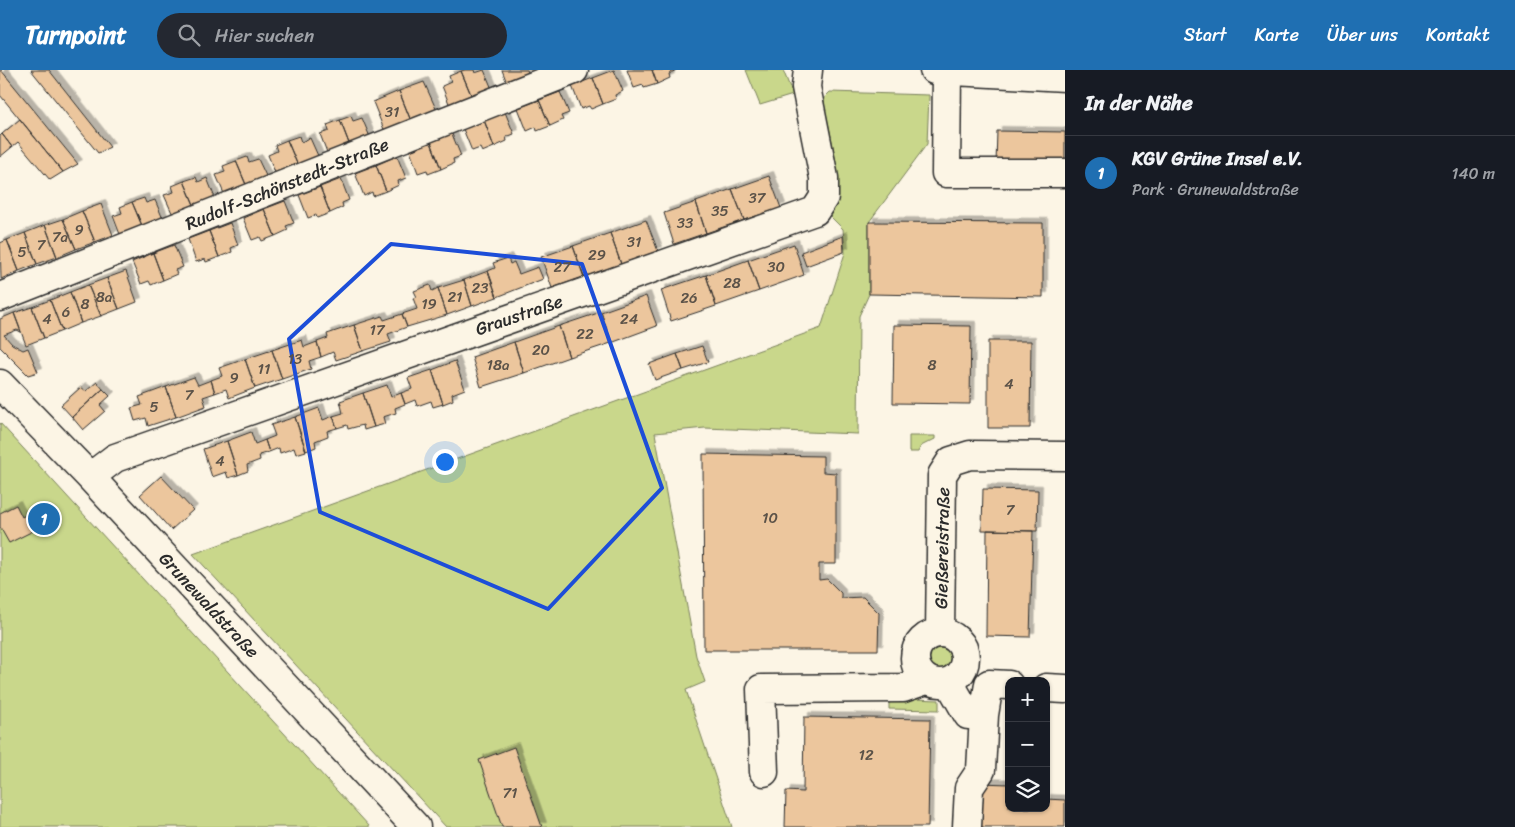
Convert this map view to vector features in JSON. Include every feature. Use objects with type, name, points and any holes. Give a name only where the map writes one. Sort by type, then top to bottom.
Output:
[{"type":"street","name":"Rudolf-Schönstedt-Straße","points":[[0,297],[574,70]]},
{"type":"street","name":"Graustraße","points":[[90,477],[115,458],[815,211],[824,197],[824,178],[806,87],[808,70]]},
{"type":"street","points":[[934,70],[1008,72],[1065,77]]},
{"type":"street","points":[[947,70],[946,173],[1065,173]]},
{"type":"street","name":"Grunewaldstraße","points":[[0,384],[90,477],[416,827]]},
{"type":"street","name":"Gießereistraße","points":[[940,633],[942,476],[951,461],[970,456],[1065,456]]},
{"type":"street","name":"Gießereistraße","points":[[940,633],[956,639],[965,654],[962,671],[938,681],[916,667],[916,651],[925,638],[940,633]]},
{"type":"street","points":[[764,772],[761,690],[903,688],[938,681],[968,715],[984,715]]},
{"type":"street","points":[[967,827],[969,788],[981,770],[984,715],[990,684],[1005,685]]},
{"type":"street","points":[[1050,688],[1065,689]]},
{"type":"highlighted area","points":[[391,244],[582,264],[662,488],[548,609],[320,512],[289,339]]},
{"type":"green space","points":[[746,70],[783,70],[793,95],[760,105]]},
{"type":"green space","points":[[830,92],[929,95],[927,144],[869,222],[869,294],[859,316],[858,434],[705,428],[655,433],[696,656],[705,682],[686,690],[732,827],[446,827],[193,554],[821,328],[845,253],[843,229],[830,216],[835,203],[837,175],[824,103],[825,97]]},
{"type":"green space","points":[[0,423],[370,827],[0,827]]},
{"type":"green space","points":[[909,436],[935,436],[935,439],[921,446],[918,452],[909,452]]},
{"type":"green space","points":[[940,648],[945,649],[951,655],[951,665],[945,671],[940,672],[935,671],[929,665],[928,660],[929,655],[935,649]]},
{"type":"green space","points":[[889,698],[939,700],[939,710],[889,709]]},
{"type":"building","points":[[0,70],[78,164],[63,172],[0,95]]},
{"type":"building","points":[[31,70],[49,70],[110,147],[98,153]]},
{"type":"building","points":[[474,70],[475,73],[484,70],[492,89],[472,97],[461,71]]},
{"type":"building","points":[[502,70],[527,70],[529,74],[507,83]]},
{"type":"building","points":[[614,70],[623,91],[615,95],[616,99],[603,104],[593,78]]},
{"type":"building","points":[[627,70],[652,70],[657,84],[644,88],[643,85],[634,88]]},
{"type":"building","points":[[652,70],[676,70],[669,74],[670,78],[657,84]]},
{"type":"building","points":[[461,71],[472,97],[450,106],[442,86],[451,82],[449,76]]},
{"type":"building","points":[[593,78],[603,104],[591,109],[589,106],[581,109],[572,86]]},
{"type":"building","points":[[424,82],[437,111],[411,121],[399,91]]},
{"type":"building","points":[[399,91],[411,121],[385,132],[373,102]]},
{"type":"building","points":[[560,92],[569,113],[561,116],[563,120],[550,126],[539,100]]},
{"type":"building","points":[[539,100],[550,126],[537,131],[536,127],[527,131],[518,108]]},
{"type":"building","points":[[505,112],[514,134],[506,137],[507,141],[494,147],[484,120]]},
{"type":"building","points":[[351,116],[353,121],[362,118],[370,137],[350,146],[340,120]]},
{"type":"building","points":[[20,119],[63,172],[50,180],[18,142],[12,147],[2,134]]},
{"type":"building","points":[[340,120],[350,146],[328,155],[320,134],[329,131],[327,125]]},
{"type":"building","points":[[484,120],[494,147],[482,152],[480,148],[472,151],[463,129]]},
{"type":"building","points":[[997,131],[1065,132],[1065,164],[996,164]]},
{"type":"building","points":[[2,134],[12,147],[0,157],[0,136]]},
{"type":"building","points":[[452,134],[461,156],[453,159],[454,163],[441,169],[431,142]]},
{"type":"building","points":[[299,136],[301,142],[310,138],[319,158],[298,166],[287,140]]},
{"type":"building","points":[[287,140],[298,166],[276,175],[268,155],[277,151],[275,145]]},
{"type":"building","points":[[431,142],[441,169],[428,174],[427,170],[418,173],[410,151]]},
{"type":"building","points":[[397,156],[406,178],[398,181],[399,185],[386,191],[376,165]]},
{"type":"building","points":[[247,157],[249,162],[258,159],[267,178],[247,187],[236,161]]},
{"type":"building","points":[[236,161],[247,187],[225,196],[216,175],[225,172],[223,166]]},
{"type":"building","points":[[376,165],[386,191],[373,196],[372,192],[364,196],[355,173]]},
{"type":"building","points":[[769,176],[781,208],[744,220],[732,189]]},
{"type":"building","points":[[196,177],[198,182],[207,178],[215,198],[195,207],[184,181]]},
{"type":"building","points":[[341,179],[349,200],[342,203],[343,207],[330,213],[320,187]]},
{"type":"building","points":[[184,181],[195,207],[173,215],[164,195],[174,192],[172,186]]},
{"type":"building","points":[[320,187],[330,213],[317,218],[316,215],[308,218],[299,195]]},
{"type":"building","points":[[732,189],[744,220],[706,233],[696,202]]},
{"type":"building","points":[[144,198],[146,203],[155,200],[163,219],[143,228],[132,202]]},
{"type":"building","points":[[285,201],[294,223],[286,226],[288,230],[275,236],[264,209]]},
{"type":"building","points":[[132,202],[143,228],[121,237],[113,216],[122,213],[120,207]]},
{"type":"building","points":[[696,202],[706,233],[674,244],[664,213]]},
{"type":"building","points":[[101,204],[113,235],[95,242],[82,211]]},
{"type":"building","points":[[264,209],[275,236],[262,241],[260,237],[252,240],[243,218]]},
{"type":"building","points":[[82,211],[95,242],[76,249],[63,219]]},
{"type":"building","points":[[63,219],[76,249],[57,257],[45,225]]},
{"type":"building","points":[[646,220],[658,251],[621,264],[610,233]]},
{"type":"building","points":[[869,222],[1043,223],[1043,297],[869,294]]},
{"type":"building","points":[[230,223],[238,245],[231,248],[232,252],[219,257],[209,231]]},
{"type":"building","points":[[45,225],[57,257],[37,264],[25,233]]},
{"type":"building","points":[[209,231],[219,257],[206,262],[205,259],[196,262],[188,239]]},
{"type":"building","points":[[25,233],[37,264],[19,271],[7,240]]},
{"type":"building","points":[[610,233],[621,264],[584,277],[573,246]]},
{"type":"building","points":[[843,236],[844,252],[806,266],[801,252]]},
{"type":"building","points":[[7,240],[19,271],[1,279],[0,243]]},
{"type":"building","points":[[794,244],[804,275],[759,291],[748,260]]},
{"type":"building","points":[[174,245],[183,267],[175,270],[177,274],[163,280],[153,253]]},
{"type":"building","points":[[573,246],[584,277],[552,288],[541,257]]},
{"type":"building","points":[[153,253],[163,280],[151,285],[149,281],[141,284],[132,262]]},
{"type":"building","points":[[508,258],[510,264],[514,262],[519,274],[538,267],[543,279],[497,297],[488,271],[495,268],[493,263]]},
{"type":"building","points":[[748,260],[759,291],[716,306],[706,275]]},
{"type":"building","points":[[126,271],[137,302],[119,309],[107,278]]},
{"type":"building","points":[[488,271],[497,297],[472,306],[464,280]]},
{"type":"building","points":[[706,275],[716,306],[671,321],[661,290]]},
{"type":"building","points":[[107,278],[119,309],[101,316],[88,285]]},
{"type":"building","points":[[464,280],[472,306],[447,315],[438,288]]},
{"type":"building","points":[[88,285],[101,316],[81,323],[70,292]]},
{"type":"building","points":[[430,285],[432,291],[438,288],[447,315],[407,327],[402,314],[417,309],[413,298],[417,297],[414,291]]},
{"type":"building","points":[[70,292],[81,323],[62,331],[50,300]]},
{"type":"building","points":[[646,296],[657,326],[611,343],[601,312]]},
{"type":"building","points":[[50,300],[62,331],[44,338],[32,307]]},
{"type":"building","points":[[32,307],[44,338],[26,345],[14,313]]},
{"type":"building","points":[[601,312],[611,343],[569,357],[559,326]]},
{"type":"building","points":[[14,313],[21,332],[17,330],[4,335],[12,344],[23,350],[28,348],[38,372],[28,375],[0,347],[0,319]]},
{"type":"building","points":[[402,314],[407,327],[388,334],[391,342],[363,351],[354,325],[382,316],[384,320]]},
{"type":"building","points":[[354,325],[363,351],[336,360],[333,352],[321,357],[317,342],[328,338],[327,334]]},
{"type":"building","points":[[894,325],[971,326],[970,404],[893,403]]},
{"type":"building","points":[[559,326],[569,357],[524,373],[514,342]]},
{"type":"building","points":[[302,340],[304,347],[317,342],[321,357],[309,361],[311,369],[282,379],[272,350]]},
{"type":"building","points":[[988,341],[1031,341],[1030,428],[988,428]]},
{"type":"building","points":[[514,342],[524,373],[481,387],[472,357]]},
{"type":"building","points":[[702,346],[708,362],[683,370],[677,354]]},
{"type":"building","points":[[272,350],[282,379],[255,388],[245,359]]},
{"type":"building","points":[[677,354],[683,370],[655,380],[649,364]]},
{"type":"building","points":[[245,359],[255,388],[229,398],[226,389],[215,393],[211,380],[222,376],[219,368]]},
{"type":"building","points":[[455,361],[465,389],[452,394],[453,400],[443,404],[432,370]]},
{"type":"building","points":[[432,370],[443,404],[433,407],[431,401],[417,406],[415,400],[405,404],[401,393],[412,389],[408,378]]},
{"type":"building","points":[[194,377],[198,385],[211,380],[215,393],[203,397],[206,406],[176,417],[166,387]]},
{"type":"building","points":[[97,382],[103,389],[72,417],[61,405],[81,387],[86,391]]},
{"type":"building","points":[[387,385],[391,397],[401,393],[405,404],[395,408],[396,413],[383,417],[385,424],[374,427],[363,393]]},
{"type":"building","points":[[166,387],[176,417],[148,426],[146,418],[135,421],[131,408],[142,405],[139,397]]},
{"type":"building","points":[[103,389],[110,396],[100,405],[105,411],[83,430],[72,417]]},
{"type":"building","points":[[363,393],[374,427],[364,430],[363,425],[348,429],[347,425],[337,428],[333,416],[343,413],[340,401]]},
{"type":"building","points":[[319,408],[323,420],[333,416],[337,428],[327,431],[328,436],[315,441],[316,447],[306,451],[295,417]]},
{"type":"building","points":[[295,417],[306,451],[296,454],[294,448],[280,453],[279,448],[269,452],[265,440],[275,436],[271,425]]},
{"type":"building","points":[[251,432],[255,444],[265,440],[269,452],[259,455],[260,460],[247,465],[248,471],[238,475],[227,441]]},
{"type":"building","points":[[227,441],[238,475],[228,478],[226,472],[212,477],[203,449]]},
{"type":"building","points":[[703,454],[823,456],[823,472],[836,473],[836,564],[819,564],[819,580],[827,579],[841,593],[841,598],[863,597],[879,613],[878,650],[704,650]]},
{"type":"building","points":[[161,476],[193,510],[171,530],[140,495]]},
{"type":"building","points":[[983,489],[1038,490],[1037,531],[982,530]]},
{"type":"building","points":[[16,505],[22,517],[29,513],[37,529],[9,543],[0,527],[0,513]]},
{"type":"building","points":[[987,530],[1033,531],[1030,637],[986,636]]},
{"type":"building","points":[[804,717],[930,719],[928,827],[785,827],[786,791],[803,792]]},
{"type":"building","points":[[514,747],[542,827],[502,827],[479,760]]},
{"type":"building","points":[[980,783],[1005,784],[1005,812],[1050,812],[1050,799],[1065,800],[1065,827],[979,827]]},
{"type":"place","name":"KGV Grüne Insel e.V.","points":[[44,519]]}]
